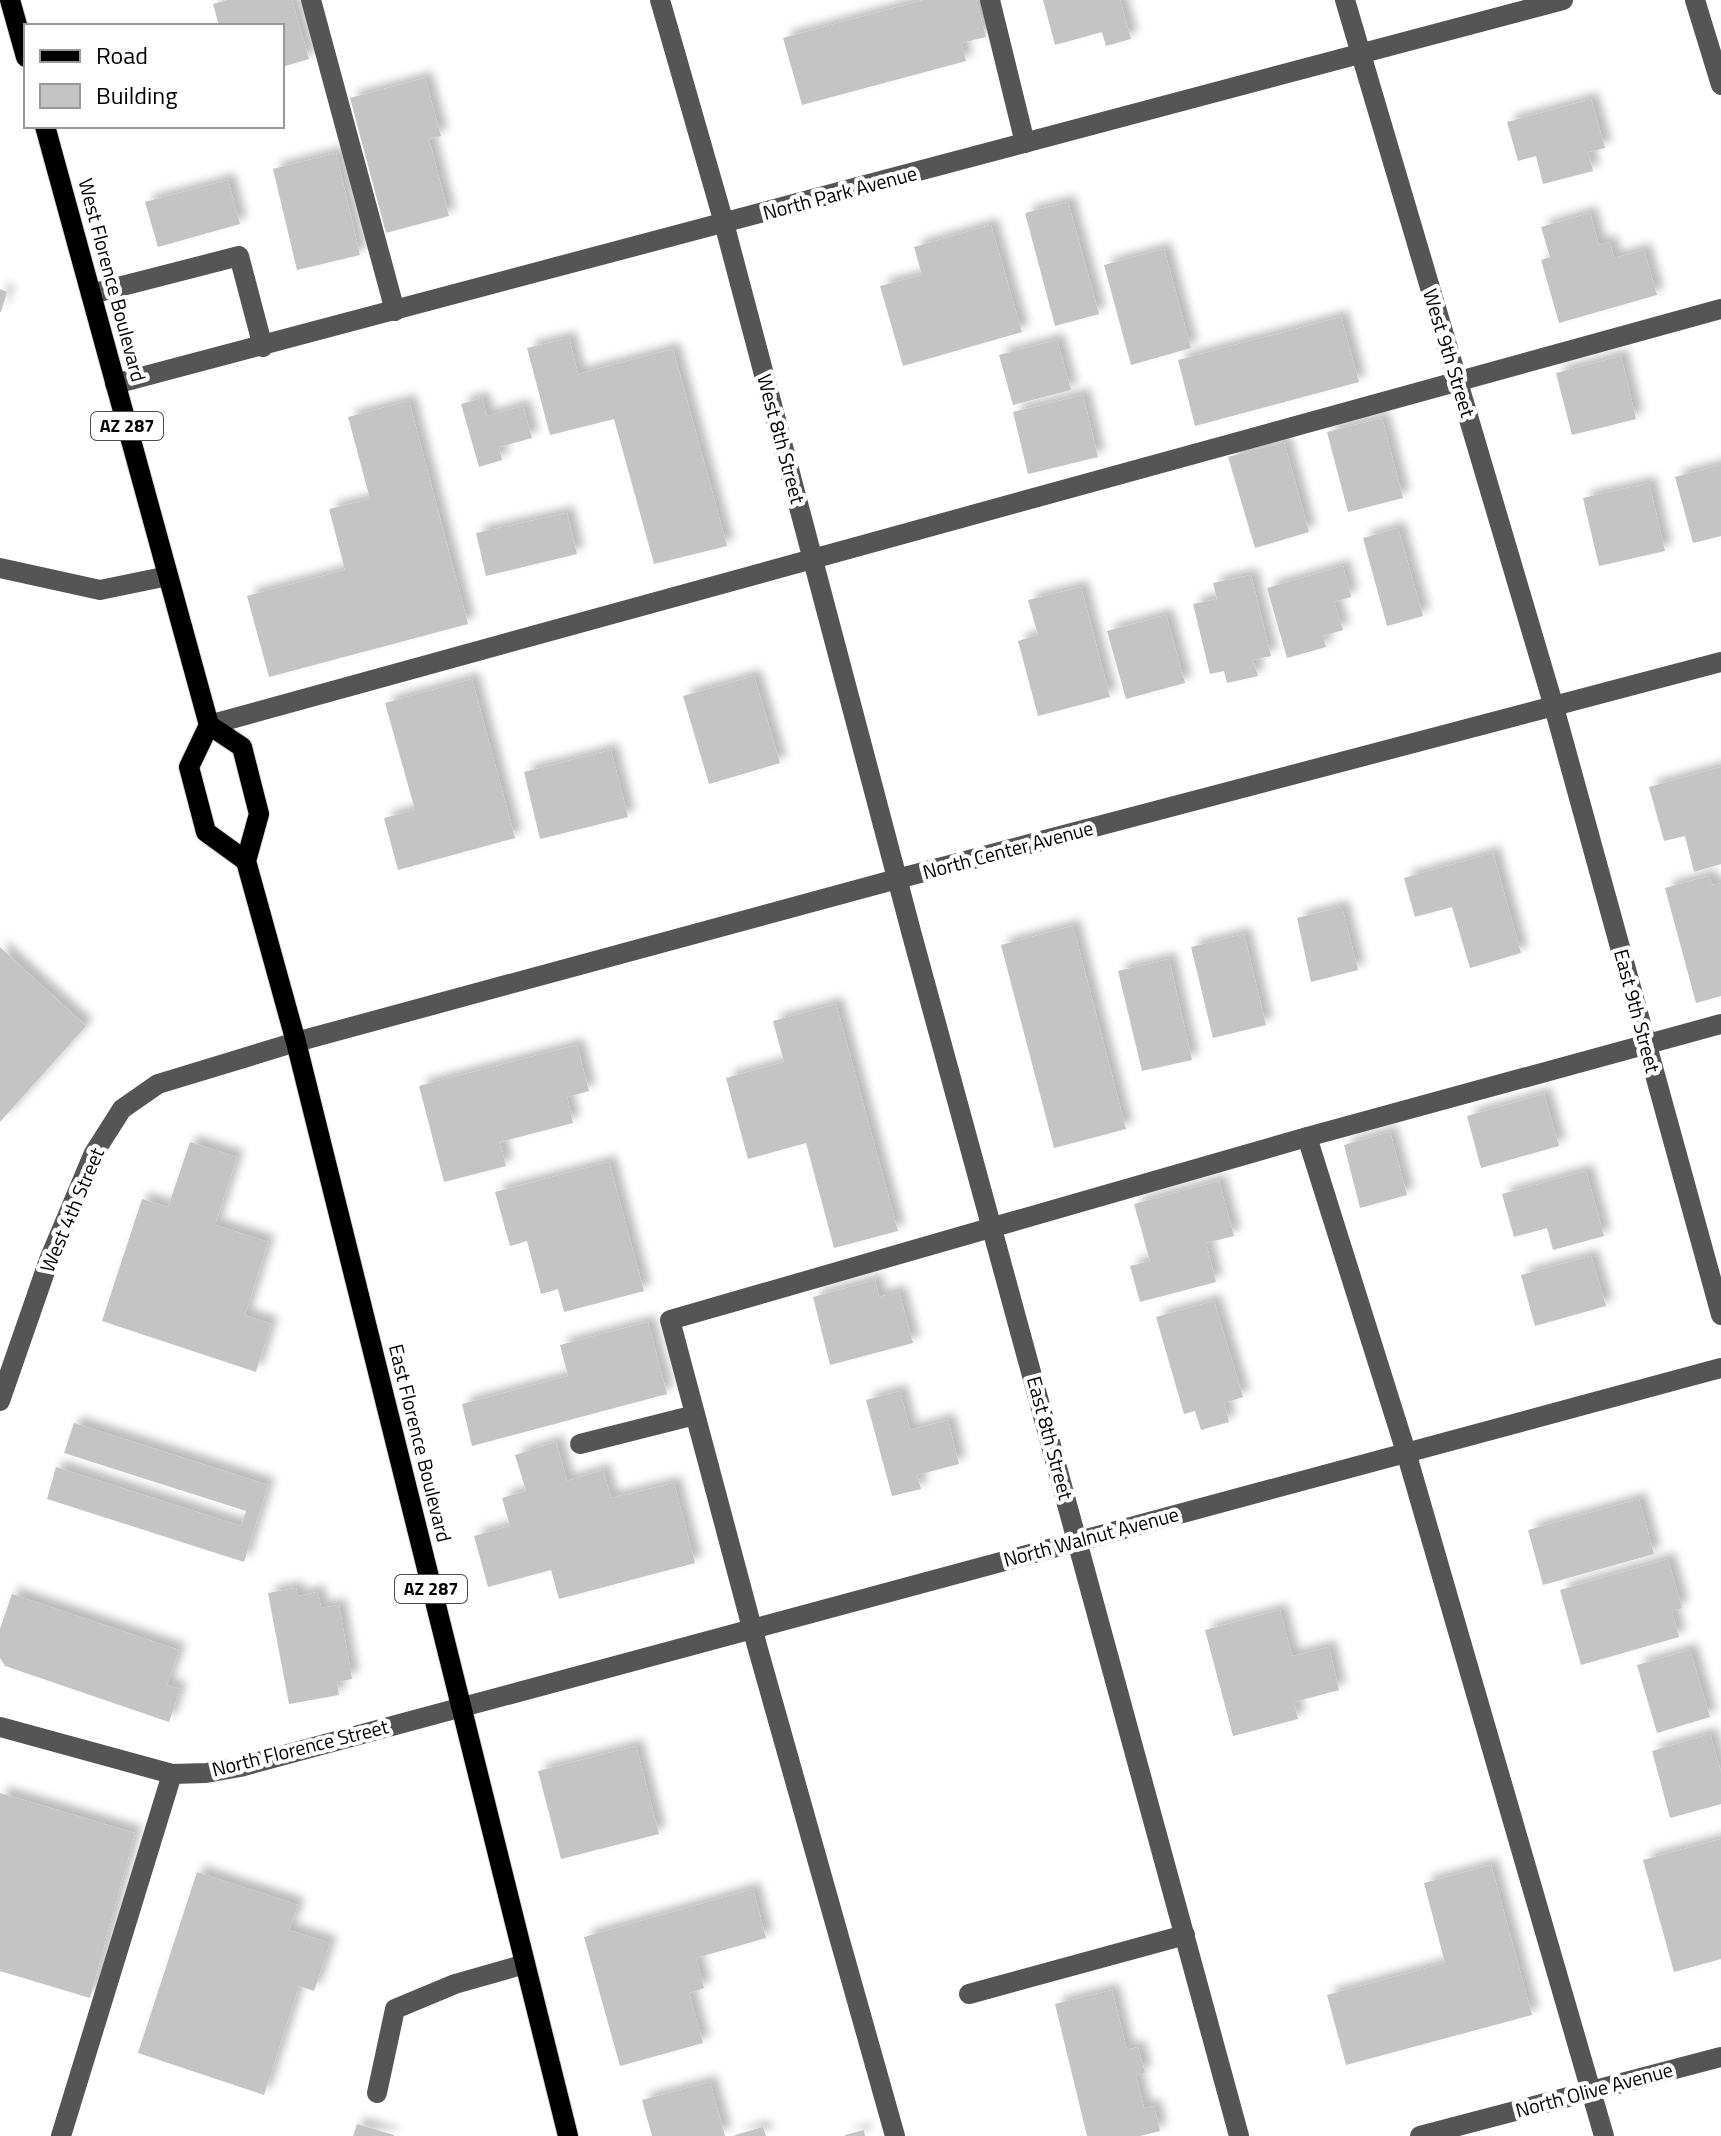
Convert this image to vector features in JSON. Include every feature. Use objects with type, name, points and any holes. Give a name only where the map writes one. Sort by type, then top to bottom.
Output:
[{"type":"main road","points":[[10,0],[24,50]]},
{"type":"main road","name":"West Florence Boulevard","points":[[46,128],[209,725]]},
{"type":"main road","points":[[209,725],[242,747],[259,814],[246,861],[206,832],[189,767],[209,725]]},
{"type":"main road","name":"AZ 287","points":[[246,861],[296,1042]]},
{"type":"main road","name":"East Florence Boulevard","points":[[296,1042],[568,2136]]},
{"type":"street","points":[[311,0],[395,311]]},
{"type":"street","name":"West 8th Street","points":[[660,0],[724,223],[897,879]]},
{"type":"street","points":[[990,0],[1025,143]]},
{"type":"street","name":"West 9th Street","points":[[1345,0],[1554,707]]},
{"type":"street","name":"North Park Avenue","points":[[115,384],[1563,0]]},
{"type":"street","points":[[1695,0],[1721,85]]},
{"type":"street","points":[[91,294],[239,256],[263,347]]},
{"type":"street","points":[[209,725],[1721,309]]},
{"type":"street","points":[[0,568],[100,590],[168,576]]},
{"type":"street","name":"North Center Avenue","points":[[296,1042],[897,879],[1721,662]]},
{"type":"street","name":"East 9th Street","points":[[1554,707],[1721,1315]]},
{"type":"street","name":"East 8th Street","points":[[897,879],[1239,2136]]},
{"type":"street","points":[[895,2136],[752,1628],[670,1320],[1307,1137],[1721,1024]]},
{"type":"street","name":"West 4th Street","points":[[0,1401],[49,1260],[94,1153],[122,1109],[158,1084],[296,1042]]},
{"type":"street","points":[[1307,1137],[1406,1452],[1604,2136]]},
{"type":"street","name":"North Walnut Avenue","points":[[461,1707],[1721,1368]]},
{"type":"street","points":[[580,1444],[695,1415]]},
{"type":"street","name":"North Florence Street","points":[[0,1727],[172,1774],[206,1773],[240,1767],[461,1707]]},
{"type":"street","points":[[61,2136],[172,1774]]},
{"type":"street","points":[[969,1994],[1185,1935]]},
{"type":"street","points":[[377,2093],[395,2009],[455,1984],[525,1964]]},
{"type":"street","name":"North Olive Avenue","points":[[1420,2136],[1721,2057]]},
{"type":"building","points":[[228,0],[292,0],[309,59],[284,66],[284,24],[218,24],[213,4]]},
{"type":"building","points":[[923,0],[976,0],[986,37],[961,43],[966,61],[802,105],[783,38]]},
{"type":"building","points":[[1043,0],[1120,0],[1131,39],[1106,46],[1102,32],[1055,45]]},
{"type":"building","points":[[425,78],[441,136],[429,139],[449,216],[386,233],[350,98]]},
{"type":"building","points":[[1591,99],[1605,148],[1588,152],[1593,171],[1543,184],[1536,156],[1518,161],[1507,122]]},
{"type":"building","points":[[336,153],[360,255],[297,270],[273,169]]},
{"type":"building","points":[[228,180],[240,224],[158,247],[145,202]]},
{"type":"building","points":[[1068,202],[1099,314],[1055,326],[1025,213]]},
{"type":"building","points":[[1590,213],[1599,245],[1610,242],[1614,258],[1644,250],[1657,295],[1559,323],[1541,260],[1550,257],[1541,227]]},
{"type":"building","points":[[991,225],[1022,332],[903,366],[880,286],[922,275],[914,247]]},
{"type":"building","points":[[1164,249],[1191,348],[1131,365],[1104,265]]},
{"type":"building","points":[[0,289],[7,292],[1,312],[0,312]]},
{"type":"building","points":[[1341,317],[1359,382],[1195,426],[1178,360]]},
{"type":"building","points":[[569,338],[578,374],[673,349],[727,546],[654,564],[614,419],[550,435],[527,348]]},
{"type":"building","points":[[1057,340],[1071,390],[1013,405],[999,355]]},
{"type":"building","points":[[1621,356],[1636,419],[1572,435],[1556,373]]},
{"type":"building","points":[[1083,395],[1098,457],[1028,474],[1013,412]]},
{"type":"building","points":[[482,398],[487,416],[523,406],[532,438],[499,447],[502,460],[479,467],[461,404]]},
{"type":"building","points":[[409,401],[468,624],[269,677],[247,596],[345,570],[329,509],[370,499],[348,417]]},
{"type":"building","points":[[1382,418],[1403,498],[1348,512],[1327,432]]},
{"type":"building","points":[[1284,442],[1309,532],[1255,548],[1228,457]]},
{"type":"building","points":[[1721,465],[1721,536],[1693,543],[1675,477]]},
{"type":"building","points":[[1649,483],[1665,551],[1599,566],[1583,498]]},
{"type":"building","points":[[567,513],[577,554],[486,576],[476,533]]},
{"type":"building","points":[[1398,528],[1423,616],[1387,626],[1363,538]]},
{"type":"building","points":[[1343,566],[1351,597],[1334,602],[1343,630],[1323,636],[1326,647],[1287,658],[1267,588]]},
{"type":"building","points":[[1251,575],[1271,656],[1253,660],[1258,676],[1227,683],[1224,671],[1210,674],[1193,604],[1217,599],[1213,583]]},
{"type":"building","points":[[1081,587],[1110,697],[1038,716],[1018,641],[1038,635],[1028,600]]},
{"type":"building","points":[[1166,615],[1185,683],[1126,699],[1107,631]]},
{"type":"building","points":[[754,676],[780,763],[709,784],[683,696]]},
{"type":"building","points":[[472,679],[515,838],[398,870],[384,818],[415,810],[385,703]]},
{"type":"building","points":[[611,750],[628,817],[540,839],[524,772]]},
{"type":"building","points":[[1721,767],[1721,864],[1694,872],[1685,836],[1664,841],[1649,787]]},
{"type":"building","points":[[1493,853],[1521,953],[1470,968],[1452,907],[1415,917],[1404,878]]},
{"type":"building","points":[[1708,876],[1713,885],[1721,883],[1721,996],[1696,1003],[1665,888]]},
{"type":"building","points":[[1342,907],[1358,970],[1311,982],[1297,918]]},
{"type":"building","points":[[1073,926],[1126,1129],[1054,1148],[1001,945]]},
{"type":"building","points":[[1244,934],[1266,1025],[1213,1038],[1191,947]]},
{"type":"building","points":[[0,947],[86,1026],[0,1122]]},
{"type":"building","points":[[1169,959],[1192,1060],[1142,1071],[1118,971]]},
{"type":"building","points":[[836,1004],[898,1231],[834,1248],[806,1143],[748,1159],[726,1078],[784,1062],[773,1021]]},
{"type":"building","points":[[577,1045],[589,1091],[567,1097],[573,1123],[500,1142],[506,1166],[444,1182],[419,1086]]},
{"type":"building","points":[[1544,1094],[1559,1146],[1481,1168],[1467,1116]]},
{"type":"building","points":[[1390,1132],[1407,1195],[1360,1208],[1344,1145]]},
{"type":"building","points":[[190,1142],[237,1157],[215,1225],[268,1242],[245,1315],[271,1324],[256,1372],[102,1321],[142,1199],[168,1207]]},
{"type":"building","points":[[609,1162],[644,1291],[564,1312],[558,1289],[541,1294],[527,1241],[510,1246],[495,1192]]},
{"type":"building","points":[[1586,1171],[1604,1236],[1553,1250],[1547,1228],[1514,1237],[1502,1194]]},
{"type":"building","points":[[1219,1181],[1234,1236],[1206,1243],[1216,1282],[1140,1302],[1130,1266],[1150,1261],[1134,1204]]},
{"type":"building","points":[[1591,1256],[1606,1306],[1535,1326],[1521,1275]]},
{"type":"building","points":[[875,1280],[879,1297],[899,1292],[913,1343],[830,1365],[813,1297]]},
{"type":"building","points":[[1214,1301],[1243,1397],[1224,1403],[1229,1422],[1201,1430],[1195,1411],[1184,1414],[1156,1317]]},
{"type":"building","points":[[648,1322],[667,1394],[472,1446],[462,1404],[568,1376],[560,1345]]},
{"type":"building","points":[[900,1391],[910,1430],[948,1420],[959,1464],[917,1475],[921,1489],[892,1496],[866,1400]]},
{"type":"building","points":[[74,1423],[268,1485],[244,1562],[47,1499],[56,1467],[241,1526],[246,1511],[64,1453]]},
{"type":"building","points":[[556,1442],[567,1481],[603,1470],[611,1498],[674,1483],[695,1563],[559,1599],[551,1570],[488,1587],[474,1536],[510,1526],[502,1498],[526,1491],[515,1455]]},
{"type":"building","points":[[1639,1499],[1654,1554],[1543,1585],[1528,1530]]},
{"type":"building","points":[[1668,1559],[1682,1608],[1672,1611],[1679,1637],[1581,1665],[1560,1590]]},
{"type":"building","points":[[296,1588],[298,1596],[318,1592],[321,1608],[339,1605],[352,1679],[337,1682],[339,1695],[289,1704],[268,1593]]},
{"type":"building","points":[[12,1594],[179,1650],[167,1685],[180,1689],[169,1722],[5,1666],[0,1658],[0,1629]]},
{"type":"building","points":[[1280,1610],[1292,1656],[1329,1647],[1339,1690],[1294,1702],[1298,1719],[1233,1736],[1205,1630]]},
{"type":"building","points":[[1690,1650],[1710,1717],[1657,1733],[1637,1665]]},
{"type":"building","points":[[1710,1734],[1721,1772],[1721,1804],[1670,1818],[1652,1751]]},
{"type":"building","points":[[636,1746],[659,1834],[561,1859],[538,1771]]},
{"type":"building","points":[[0,1793],[135,1833],[90,1998],[0,1971]]},
{"type":"building","points":[[1721,1839],[1721,1959],[1674,1972],[1643,1860]]},
{"type":"building","points":[[1491,1865],[1532,2015],[1346,2065],[1327,1995],[1445,1963],[1424,1883]]},
{"type":"building","points":[[197,1872],[298,1905],[289,1930],[330,1943],[314,1991],[299,1986],[264,2095],[138,2053]]},
{"type":"building","points":[[753,1889],[766,1938],[696,1958],[704,1988],[689,1993],[703,2043],[620,2066],[584,1937]]},
{"type":"building","points":[[1112,1990],[1127,2050],[1138,2047],[1145,2073],[1136,2075],[1144,2108],[1154,2106],[1160,2131],[1140,2136],[1087,2136],[1055,2004]]},
{"type":"building","points":[[710,2082],[725,2136],[652,2136],[642,2100]]},
{"type":"building","points":[[357,2124],[394,2135],[394,2136],[353,2136]]},
{"type":"building","points":[[763,2127],[766,2136],[735,2136],[735,2135]]},
{"type":"building","points":[[864,2130],[865,2136],[845,2136],[845,2135]]}]
